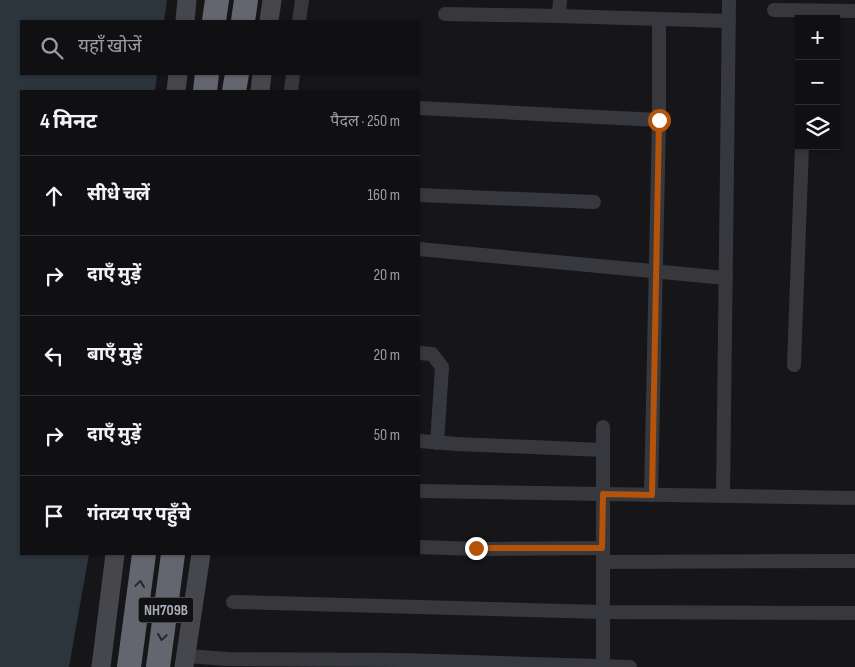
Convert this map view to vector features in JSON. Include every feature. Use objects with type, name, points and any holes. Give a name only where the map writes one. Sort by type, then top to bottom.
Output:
[{"type":"highway","points":[[214,20],[217,0]]},
{"type":"highway","points":[[244,20],[246,0]]},
{"type":"highway","points":[[205,90],[208,75]]},
{"type":"highway","points":[[234,90],[236,75]]},
{"type":"highway","name":"NH709B","points":[[129,667],[144,555]]},
{"type":"highway","name":"NH709B","points":[[158,667],[173,555]]},
{"type":"street","points":[[185,20],[187,0]]},
{"type":"street","points":[[269,20],[272,0]]},
{"type":"street","points":[[299,20],[302,0]]},
{"type":"street","points":[[559,16],[560,0]]},
{"type":"street","points":[[723,496],[729,0]]},
{"type":"street","points":[[774,10],[807,15],[855,11]]},
{"type":"street","points":[[446,14],[729,20]]},
{"type":"street","points":[[652,495],[657,272],[659,19]]},
{"type":"street","points":[[176,90],[178,75]]},
{"type":"street","points":[[260,90],[262,75]]},
{"type":"street","points":[[291,90],[293,75]]},
{"type":"street","points":[[420,108],[659,120]]},
{"type":"street","points":[[794,365],[802,150]]},
{"type":"street","points":[[420,195],[594,202]]},
{"type":"street","points":[[420,250],[726,278]]},
{"type":"street","points":[[420,353],[432,354],[442,367],[437,443]]},
{"type":"street","points":[[603,428],[603,667]]},
{"type":"street","points":[[420,442],[603,450]]},
{"type":"street","points":[[420,491],[855,498]]},
{"type":"street","points":[[420,547],[602,555],[855,561]]},
{"type":"street","points":[[101,667],[116,555]]},
{"type":"street","points":[[201,555],[190,660],[630,667]]},
{"type":"street","points":[[233,602],[603,612],[855,613]]},
{"type":"shaded area","points":[[0,0],[167,0],[164,20],[20,20],[20,75],[157,75],[155,90],[20,90],[20,555],[89,555],[69,667],[0,667]]},
{"type":"route","points":[[476,548],[602,548],[603,494],[652,495],[659,120]]}]
